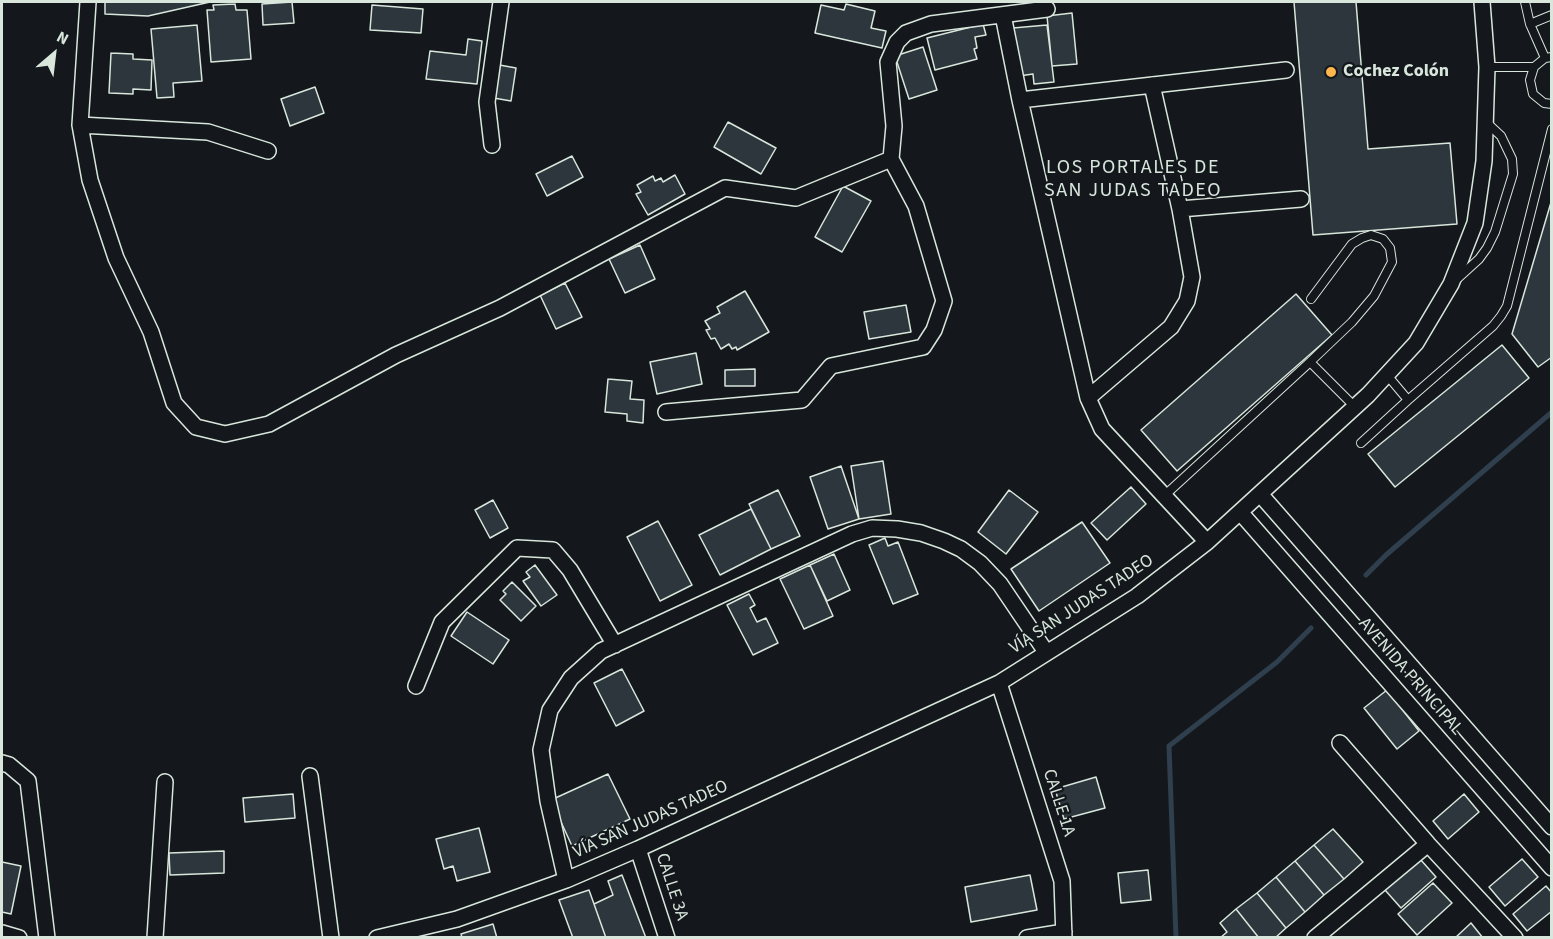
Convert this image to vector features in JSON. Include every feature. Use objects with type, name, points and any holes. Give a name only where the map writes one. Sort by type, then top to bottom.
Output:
[{"type":"street","points":[[88,2],[81,125],[90,180],[116,258],[151,332],[174,403],[195,427],[225,434],[269,424],[396,355],[500,308],[725,188],[796,198],[891,159]]},
{"type":"street","points":[[492,145],[487,102],[501,2]]},
{"type":"street","name":"VÍA SAN JUDAS TADEO","points":[[377,938],[457,919],[566,879],[638,849],[999,683],[1137,596],[1207,542],[1387,375],[1416,343],[1451,284],[1475,223],[1484,161],[1487,67],[1482,2]]},
{"type":"street","points":[[666,412],[802,400],[831,366],[924,346],[934,330],[944,301],[916,206],[891,159],[894,126],[888,62],[897,42],[906,33],[931,24],[1047,9]]},
{"type":"street","points":[[1003,15],[1020,100],[1088,398],[1102,429],[1207,542]]},
{"type":"street","points":[[1020,100],[1286,70]]},
{"type":"street","points":[[1088,398],[1171,327],[1188,301],[1192,277],[1180,209],[1152,85]]},
{"type":"street","points":[[81,125],[208,132],[268,151]]},
{"type":"street","points":[[1180,209],[1301,199]]},
{"type":"street","name":"AVENIDA PRINCIPAL","points":[[1260,494],[1551,827]]},
{"type":"street","name":"AVENIDA PRINCIPAL","points":[[1240,512],[1551,868]]},
{"type":"street","points":[[566,879],[548,801],[541,750],[550,710],[571,678],[601,651],[852,534],[872,528],[888,528],[921,533],[944,541],[980,563],[1000,584],[1046,652]]},
{"type":"street","points":[[416,686],[442,622],[518,548],[553,550],[570,570],[615,645]]},
{"type":"street","name":"CALLE 1A","points":[[999,683],[1062,881],[1064,935]]},
{"type":"street","points":[[1340,743],[1428,844],[1515,938]]},
{"type":"street","points":[[2,763],[9,765],[28,781],[47,938]]},
{"type":"street","points":[[310,776],[331,938]]},
{"type":"street","points":[[155,938],[165,782]]},
{"type":"street","points":[[1325,934],[1428,844]]},
{"type":"street","name":"CALLE 3A","points":[[638,849],[666,938]]},
{"type":"street","points":[[2,933],[19,938]]},
{"type":"street","points":[[1027,938],[1064,935]]},
{"type":"lane","points":[[1487,67],[1534,67],[1548,58],[1530,24],[1525,2]]},
{"type":"lane","points":[[1530,24],[1551,15]]},
{"type":"lane","points":[[1534,67],[1530,80],[1533,94],[1544,103],[1551,104]]},
{"type":"lane","points":[[1451,284],[1479,260],[1487,248],[1495,232],[1513,174],[1512,159],[1501,136],[1485,121]]},
{"type":"lane","points":[[1361,443],[1493,326],[1507,306],[1551,129]]},
{"type":"lane","points":[[1164,496],[1352,322],[1374,296],[1392,262],[1390,248],[1383,239],[1371,235],[1352,244],[1311,299]]},
{"type":"lane","points":[[1310,362],[1355,407]]},
{"type":"lane","points":[[1387,375],[1408,400]]},
{"type":"building","points":[[105,2],[210,2],[148,16],[105,14]]},
{"type":"building","points":[[292,2],[294,23],[263,25],[262,4]]},
{"type":"building","name":"Cochez Colón","points":[[1294,2],[1356,2],[1368,149],[1450,143],[1457,224],[1313,235]]},
{"type":"building","points":[[235,4],[236,10],[247,10],[251,59],[211,62],[207,10],[214,10],[213,5]]},
{"type":"building","points":[[846,4],[875,11],[871,28],[886,31],[882,48],[815,33],[821,5],[844,10]]},
{"type":"building","points":[[372,5],[423,9],[421,33],[370,30]]},
{"type":"building","points":[[1072,13],[1077,64],[1052,66],[1047,16]]},
{"type":"building","points":[[983,24],[986,35],[975,37],[977,48],[974,49],[977,59],[935,70],[927,38]]},
{"type":"building","points":[[197,25],[202,81],[173,83],[174,97],[157,98],[151,29]]},
{"type":"building","points":[[1047,25],[1054,82],[1034,84],[1033,74],[1019,76],[1013,28]]},
{"type":"building","points":[[468,39],[482,41],[477,84],[426,79],[430,51],[466,55]]},
{"type":"building","points":[[923,47],[937,90],[909,99],[895,56]]},
{"type":"building","points":[[111,53],[133,54],[133,59],[152,60],[151,90],[133,89],[133,94],[109,93]]},
{"type":"building","points":[[494,64],[516,68],[511,101],[488,97]]},
{"type":"building","points":[[315,87],[324,113],[290,126],[281,99]]},
{"type":"building","points":[[728,122],[776,148],[761,174],[714,147]]},
{"type":"building","points":[[572,156],[583,177],[547,196],[536,174]]},
{"type":"building","points":[[675,175],[685,194],[648,215],[636,194],[641,192],[637,185],[653,176],[655,181],[661,178],[663,182]]},
{"type":"building","points":[[843,186],[871,201],[842,252],[815,237]]},
{"type":"building","points":[[1552,199],[1552,357],[1538,367],[1512,334]]},
{"type":"building","points":[[640,245],[655,279],[625,293],[609,259]]},
{"type":"building","points":[[565,283],[582,317],[556,329],[540,295]]},
{"type":"building","points":[[745,291],[769,332],[737,350],[736,347],[732,349],[729,344],[721,349],[715,338],[711,339],[706,330],[710,329],[705,321],[720,313],[717,307]]},
{"type":"building","points":[[1296,294],[1332,335],[1177,471],[1141,430]]},
{"type":"building","points":[[906,305],[911,332],[869,339],[864,312]]},
{"type":"building","points":[[1502,345],[1529,378],[1395,487],[1368,454]]},
{"type":"building","points":[[696,353],[702,384],[657,394],[650,362]]},
{"type":"building","points":[[755,369],[755,386],[725,386],[725,370]]},
{"type":"building","points":[[608,379],[632,381],[630,399],[644,400],[643,423],[627,421],[627,414],[605,412]]},
{"type":"building","points":[[883,461],[891,514],[859,519],[851,466]]},
{"type":"building","points":[[841,466],[859,519],[828,529],[810,477]]},
{"type":"building","points":[[1131,487],[1146,504],[1107,540],[1091,523]]},
{"type":"building","points":[[778,490],[800,536],[771,549],[749,504]]},
{"type":"building","points":[[1009,490],[1038,512],[1006,554],[978,532]]},
{"type":"building","points":[[493,500],[508,528],[490,538],[475,510]]},
{"type":"building","points":[[751,509],[771,549],[720,575],[699,535]]},
{"type":"building","points":[[658,521],[692,585],[660,601],[627,537]]},
{"type":"building","points":[[1082,522],[1110,563],[1039,611],[1011,569]]},
{"type":"building","points":[[885,538],[888,546],[898,542],[918,594],[893,604],[869,545]]},
{"type":"building","points":[[834,554],[850,590],[827,601],[810,565]]},
{"type":"building","points":[[535,565],[557,595],[541,606],[523,581],[530,577],[526,572]]},
{"type":"building","points":[[810,565],[833,616],[804,629],[780,579]]},
{"type":"building","points":[[512,582],[536,606],[521,621],[500,600],[506,594],[503,591]]},
{"type":"building","points":[[749,594],[755,605],[750,608],[757,622],[766,618],[778,643],[753,655],[727,605]]},
{"type":"building","points":[[467,612],[509,640],[493,664],[451,636]]},
{"type":"building","points":[[622,669],[644,711],[616,726],[594,683]]},
{"type":"building","points":[[1387,690],[1419,731],[1397,749],[1364,708]]},
{"type":"building","points":[[608,774],[630,819],[572,846],[551,800]]},
{"type":"building","points":[[1096,777],[1105,808],[1064,819],[1055,789]]},
{"type":"building","points":[[293,794],[295,818],[245,822],[243,798]]},
{"type":"building","points":[[1464,794],[1479,812],[1448,839],[1433,821]]},
{"type":"building","points":[[479,828],[490,872],[457,881],[453,866],[444,869],[436,839]]},
{"type":"building","points":[[1333,829],[1363,862],[1344,879],[1314,845]]},
{"type":"building","points":[[1314,845],[1344,879],[1324,895],[1295,861]]},
{"type":"building","points":[[224,851],[224,873],[170,875],[169,853]]},
{"type":"building","points":[[1420,859],[1436,877],[1401,908],[1385,890]]},
{"type":"building","points":[[1522,859],[1538,877],[1505,906],[1489,887]]},
{"type":"building","points":[[1295,861],[1324,895],[1305,912],[1276,877]]},
{"type":"building","points":[[2,862],[21,866],[11,914],[2,912]]},
{"type":"building","points":[[1148,870],[1151,900],[1121,903],[1118,873]]},
{"type":"building","points":[[622,875],[646,938],[606,938],[594,904],[613,895],[608,881]]},
{"type":"building","points":[[1030,875],[1037,910],[971,922],[965,887]]},
{"type":"building","points":[[1276,877],[1305,912],[1286,928],[1257,893]]},
{"type":"building","points":[[1433,883],[1452,903],[1417,935],[1398,914]]},
{"type":"building","points":[[1546,886],[1552,893],[1552,911],[1527,931],[1513,914]]},
{"type":"building","points":[[589,890],[606,938],[573,938],[559,900]]},
{"type":"building","points":[[1257,893],[1286,928],[1275,938],[1259,938],[1236,909]]},
{"type":"building","points":[[1236,909],[1259,938],[1220,938],[1227,932],[1220,923]]},
{"type":"building","points":[[1471,923],[1483,938],[1455,938]]},
{"type":"building","points":[[493,924],[497,938],[462,938],[461,934]]},
{"type":"waterway","points":[[1366,575],[1386,555],[1552,412]]},
{"type":"waterway","points":[[1176,938],[1169,746],[1277,662],[1311,628]]},
{"type":"place","name":"Cochez Colón","points":[[1331,72]]},
{"type":"district","name":"LOS PORTALES DE SAN JUDAS TADEO","points":[[1133,180]]}]
